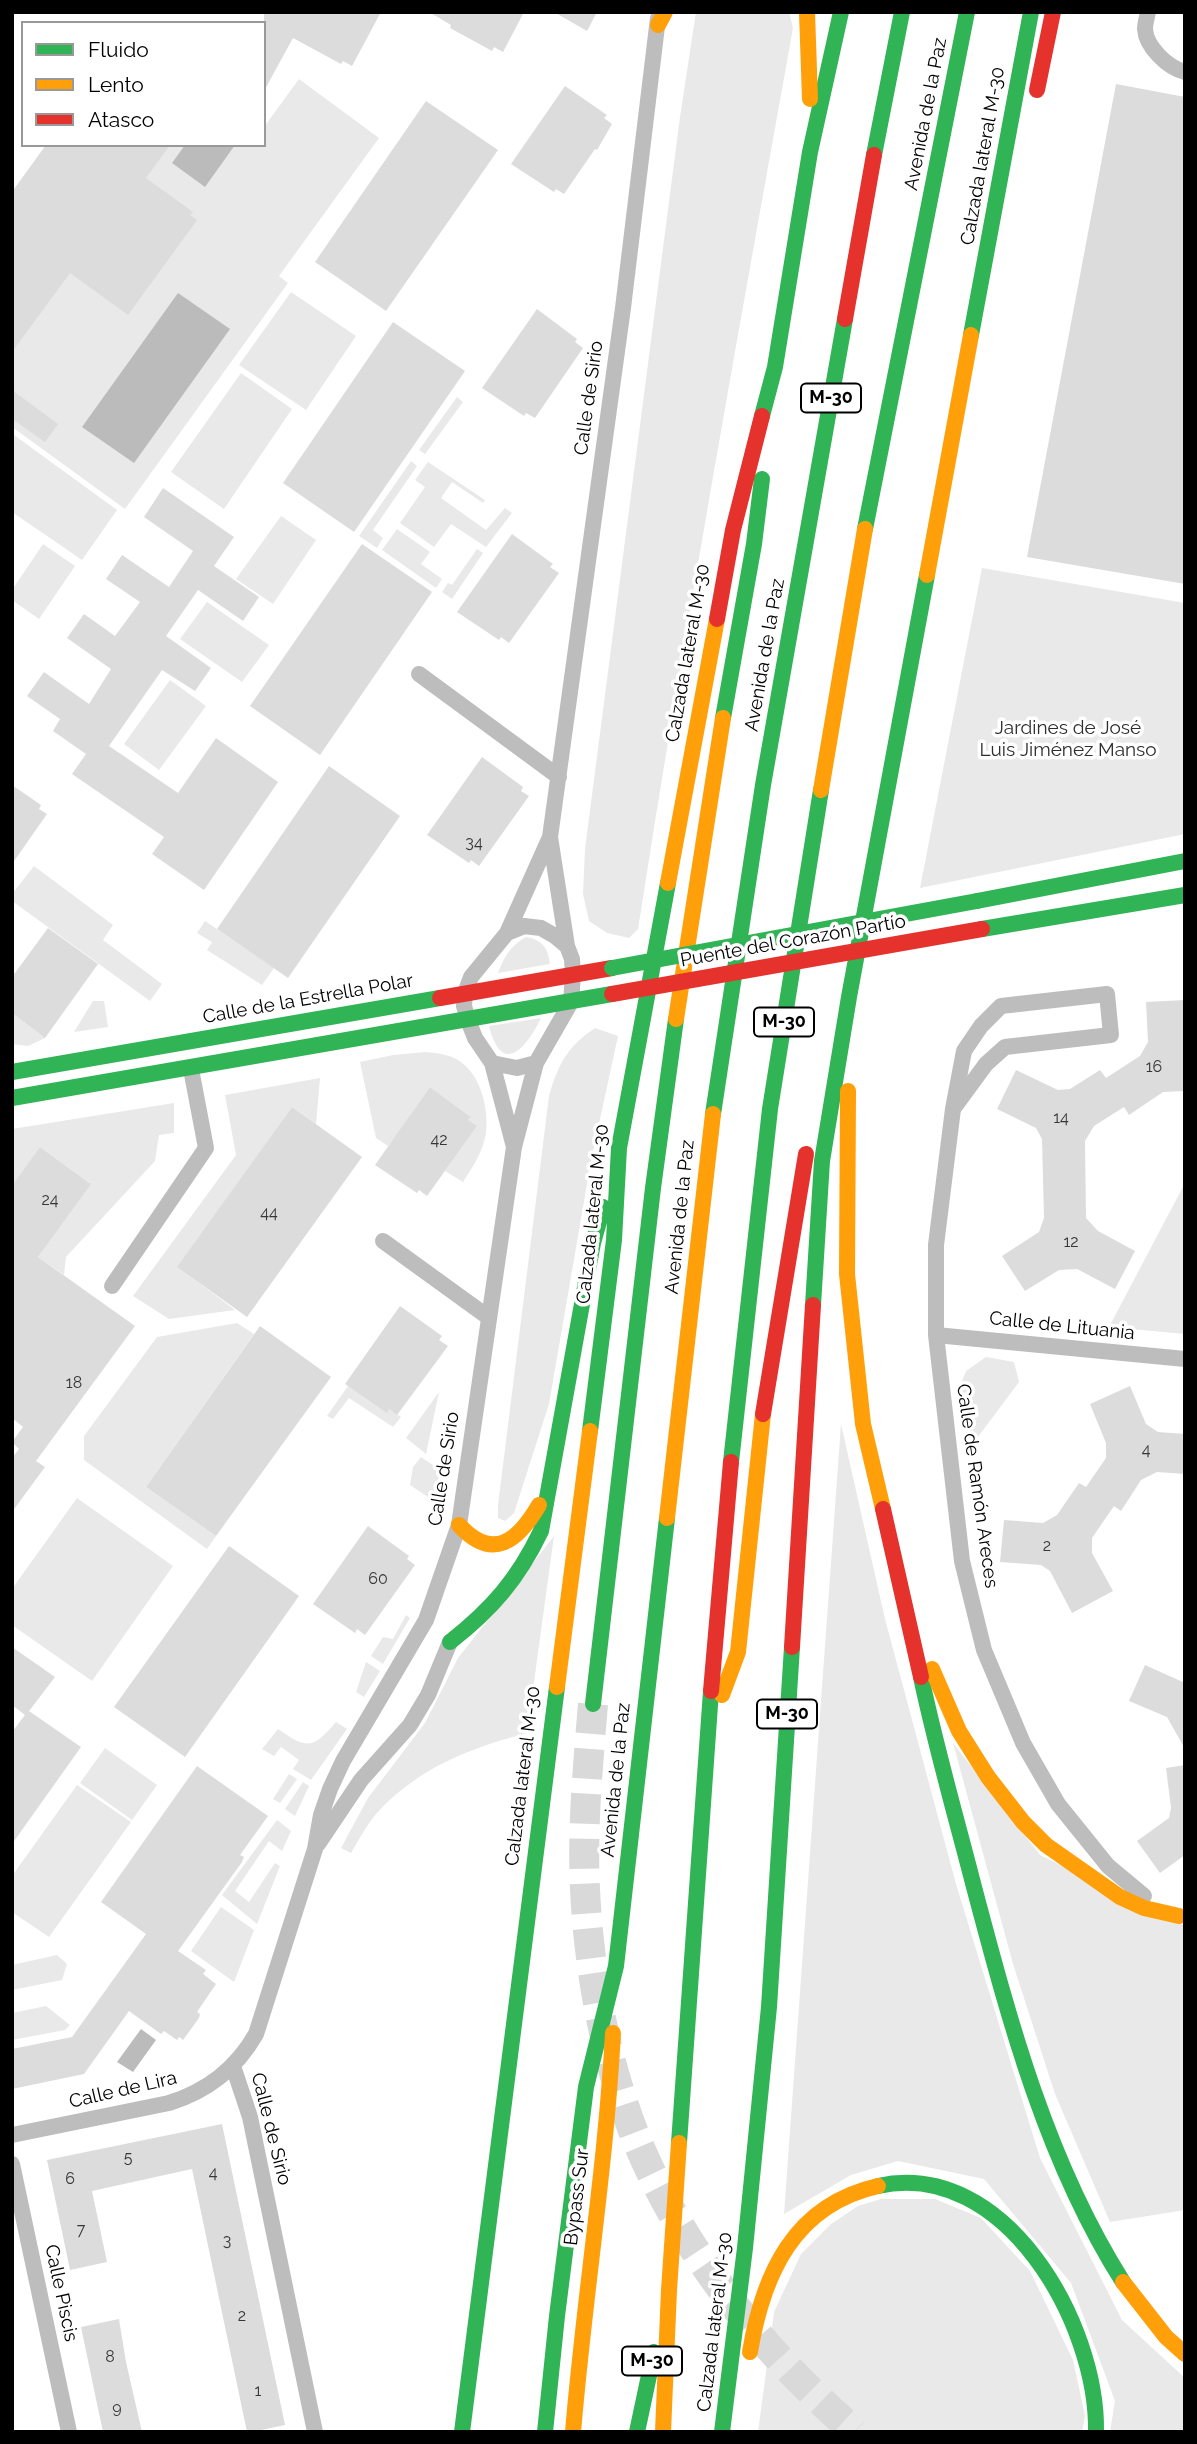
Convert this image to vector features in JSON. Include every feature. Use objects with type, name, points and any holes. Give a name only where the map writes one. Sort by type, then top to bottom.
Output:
[{"type":"main road","points":[[807,12],[810,152]]},
{"type":"main road","name":"Calzada lateral M-30","points":[[461,2432],[614,1240],[619,1148],[733,530],[775,367],[810,152],[841,12]]},
{"type":"main road","name":"Avenida de la Paz","points":[[545,2432],[586,2087],[616,1966],[716,1088],[765,771],[874,155],[902,12]]},
{"type":"main road","name":"Avenida de la Paz","points":[[663,2432],[669,2290],[708,1731],[734,1417],[769,1109],[854,585],[967,12]]},
{"type":"main road","name":"Calzada lateral M-30","points":[[722,2432],[745,2248],[769,2007],[822,1161],[849,997],[1031,12]]},
{"type":"main road","points":[[1034,102],[1053,12]]},
{"type":"main road","points":[[983,271],[1014,191]]},
{"type":"main road","points":[[593,1704],[671,1051],[728,688],[754,544],[775,367]]},
{"type":"main road","name":"Puente del Corazón Partío","points":[[612,968],[1185,861]]},
{"type":"main road","name":"Puente del Corazón Partío","points":[[571,1002],[1185,895]]},
{"type":"main road","name":"Calle de la Estrella Polar","points":[[12,1072],[612,968]]},
{"type":"main road","points":[[816,1098],[849,997]]},
{"type":"main road","points":[[849,997],[847,1274],[863,1424],[932,1729],[989,1947],[1027,2074],[1076,2196],[1122,2280],[1166,2337],[1185,2354]]},
{"type":"main road","points":[[12,1098],[571,1002]]},
{"type":"main road","points":[[708,1731],[738,1652],[764,1401],[809,1138]]},
{"type":"main road","points":[[450,1642],[477,1622],[516,1579],[541,1531],[593,1244],[619,1148]]},
{"type":"main road","points":[[459,1525],[476,1542],[504,1542],[520,1533],[529,1523],[550,1483]]},
{"type":"main road","points":[[907,1611],[959,1731],[988,1777],[1023,1822],[1046,1845],[1120,1897],[1144,1908],[1182,1917]]},
{"type":"main road","name":"Bypass Sur","points":[[573,2432],[582,2328],[610,2094],[616,1966]]},
{"type":"main road","points":[[747,2370],[763,2294],[779,2259],[797,2232],[824,2208],[855,2193],[890,2182],[932,2185],[957,2193],[983,2206],[1021,2240],[1053,2286],[1072,2323],[1096,2392],[1096,2432]]},
{"type":"main road","name":"M-30","points":[[637,2432],[669,2290]]},
{"type":"street","points":[[1148,12],[1145,31],[1156,53],[1178,71],[1185,72]]},
{"type":"street","name":"Calle de Sirio","points":[[514,1147],[492,1063],[475,1038],[468,1020],[464,1006],[465,992],[471,977],[506,933],[550,837],[623,308],[660,15]]},
{"type":"street","points":[[419,674],[559,777]]},
{"type":"street","name":"Calle de Sirio","points":[[315,2432],[250,2117],[233,2066],[256,2034],[315,1849],[321,1815],[330,1789],[343,1761],[426,1620],[459,1525],[514,1147],[536,1063],[571,1002],[572,959],[566,946],[550,837]]},
{"type":"street","points":[[506,933],[524,926],[541,928],[566,946]]},
{"type":"street","name":"Calle de Ramón Areces","points":[[953,1110],[986,1064],[1005,1047],[1111,1035],[1107,994],[1001,1006],[981,1027],[964,1051],[953,1110],[936,1245],[936,1335],[962,1561],[984,1650],[1023,1744],[1058,1804],[1108,1866],[1132,1888],[1182,1917]]},
{"type":"street","points":[[492,1063],[517,1068],[536,1063]]},
{"type":"street","points":[[112,1286],[206,1149],[191,1069]]},
{"type":"street","points":[[383,1241],[488,1317]]},
{"type":"street","name":"Calle de Lituania","points":[[936,1335],[1185,1359]]},
{"type":"street","name":"Calle de Sirio","points":[[315,1849],[361,1780],[410,1725],[428,1695],[450,1642]]},
{"type":"street","name":"Calle de Lira","points":[[12,2135],[169,2103],[204,2090],[233,2066]]},
{"type":"street","name":"Calle Piscis","points":[[12,2164],[69,2432]]},
{"type":"green space","points":[[696,12],[789,12],[793,28],[693,590],[638,929],[629,938],[607,933],[589,921],[583,894],[585,849]]},
{"type":"green space","points":[[299,79],[379,138],[279,276],[288,283],[125,509],[12,427],[12,192],[45,147],[266,147],[266,124]]},
{"type":"green space","points":[[291,292],[356,336],[306,410],[239,365]]},
{"type":"green space","points":[[241,373],[292,409],[224,509],[171,472]]},
{"type":"green space","points":[[457,397],[463,402],[425,454],[419,450]]},
{"type":"green space","points":[[14,435],[117,510],[82,560],[12,512]]},
{"type":"green space","points":[[411,461],[417,466],[373,530],[383,538],[377,548],[359,536]]},
{"type":"green space","points":[[428,462],[485,500],[483,503],[452,482],[441,498],[486,530],[505,508],[512,513],[486,547],[451,524],[434,547],[400,523],[425,487],[415,480]]},
{"type":"green space","points":[[281,516],[316,540],[273,604],[236,579]]},
{"type":"green space","points":[[397,529],[430,552],[421,564],[442,579],[436,588],[382,550]]},
{"type":"green space","points":[[43,544],[75,566],[39,619],[12,600],[12,590]]},
{"type":"green space","points":[[477,549],[483,553],[452,599],[442,592],[448,583],[452,585]]},
{"type":"green space","name":"Jardines de José Luis Jiménez Manso","points":[[982,568],[1185,603],[1185,834],[920,888]]},
{"type":"green space","points":[[207,602],[269,645],[242,682],[180,639]]},
{"type":"green space","points":[[170,680],[206,706],[159,770],[124,744]]},
{"type":"green space","points":[[34,866],[113,925],[103,940],[162,984],[150,1001],[12,901],[12,894]]},
{"type":"green space","points":[[205,921],[274,968],[262,985],[207,950],[212,942],[197,933]]},
{"type":"green space","points":[[526,937],[537,940],[544,946],[550,964],[498,973],[508,952]]},
{"type":"green space","points":[[93,1001],[104,1001],[108,1027],[74,1032]]},
{"type":"green space","points":[[12,1013],[45,1038],[28,1046],[12,1044]]},
{"type":"green space","points":[[541,1018],[529,1039],[515,1052],[507,1054],[494,1042],[489,1026]]},
{"type":"green space","points":[[595,1028],[618,1036],[591,1161],[549,1404],[514,1513],[505,1521],[498,1518],[498,1505],[549,1096],[565,1057]]},
{"type":"green space","points":[[426,1052],[450,1056],[462,1063],[479,1085],[482,1095],[487,1124],[485,1140],[463,1182],[445,1171],[476,1127],[468,1120],[471,1117],[430,1087],[410,1116],[423,1125],[396,1136],[388,1146],[376,1138],[360,1062]]},
{"type":"green space","points":[[320,1078],[316,1124],[292,1107],[178,1267],[235,1310],[169,1319],[133,1296],[236,1155],[225,1095]]},
{"type":"green space","points":[[174,1103],[174,1133],[159,1135],[155,1161],[66,1257],[64,1275],[38,1257],[90,1183],[40,1147],[12,1198],[12,1129]]},
{"type":"green space","points":[[1185,1183],[1185,1334],[1109,1327]]},
{"type":"green space","points":[[237,1323],[254,1334],[146,1487],[216,1536],[207,1549],[84,1460],[84,1436],[157,1337]]},
{"type":"green space","points":[[986,1357],[1014,1362],[1019,1382],[969,1449],[958,1391],[966,1371]]},
{"type":"green space","points":[[348,1386],[387,1412],[389,1409],[401,1417],[393,1427],[349,1398],[333,1419],[327,1416]]},
{"type":"green space","points":[[439,1392],[426,1454],[406,1438]]},
{"type":"green space","points":[[841,1424],[885,1619],[956,1884],[1040,2158],[1122,2320],[1185,2378],[1185,2432],[1110,2432],[1115,2401],[1071,2283],[984,2179],[898,2161],[851,2175],[784,2214]]},
{"type":"green space","points":[[421,1457],[440,1470],[434,1501],[410,1485],[413,1467]]},
{"type":"green space","points":[[77,1498],[173,1566],[92,1681],[12,1625],[12,1589]]},
{"type":"green space","points":[[554,1536],[527,1733],[465,1753],[427,1772],[393,1797],[377,1813],[351,1853],[341,1848],[368,1798],[425,1723],[458,1658]]},
{"type":"green space","points":[[406,1615],[410,1618],[383,1664],[371,1656],[383,1637],[393,1639]]},
{"type":"green space","points":[[366,1662],[380,1671],[364,1697],[356,1692]]},
{"type":"green space","points":[[336,1722],[347,1729],[311,1780],[293,1769],[299,1760],[281,1747],[274,1756],[262,1749],[278,1729],[309,1744],[321,1738]]},
{"type":"green space","points":[[953,1743],[1040,1855],[1185,1926],[1185,2210],[1110,2222],[1055,2094],[1013,1964]]},
{"type":"green space","points":[[105,1748],[157,1785],[132,1820],[80,1783]]},
{"type":"green space","points":[[289,1774],[297,1779],[280,1803],[273,1799]]},
{"type":"green space","points":[[303,1782],[309,1786],[295,1816],[285,1809]]},
{"type":"green space","points":[[77,1785],[131,1822],[49,1937],[12,1912],[12,1876]]},
{"type":"green space","points":[[277,1820],[291,1831],[282,1851],[269,1841],[235,1891],[249,1902],[275,1863],[280,1866],[257,1924],[222,1895]]},
{"type":"green space","points":[[221,1907],[254,1930],[234,1982],[191,1951]]},
{"type":"green space","points":[[57,1955],[67,1964],[62,1980],[12,1990],[12,1965]]},
{"type":"green space","points":[[46,2006],[70,2025],[65,2030],[12,2040],[12,2013]]},
{"type":"green space","points":[[881,2199],[935,2199],[981,2218],[1030,2271],[1073,2360],[1085,2416],[1082,2432],[758,2432],[774,2312],[801,2254],[831,2224],[858,2206]]},
{"type":"shaded area","points":[[184,147],[234,147],[205,187],[172,163]]},
{"type":"shaded area","points":[[178,293],[230,329],[134,463],[82,427]]},
{"type":"shaded area","points":[[141,2029],[156,2040],[133,2072],[117,2062]]},
{"type":"building","points":[[264,12],[381,12],[352,66],[343,61],[341,64],[293,38],[266,87]]},
{"type":"building","points":[[429,12],[524,12],[503,52],[494,47],[492,51],[450,28],[451,25]]},
{"type":"building","points":[[554,12],[597,12],[587,31]]},
{"type":"building","points":[[1116,84],[1185,97],[1185,584],[1027,557]]},
{"type":"building","points":[[565,86],[607,115],[604,118],[612,124],[597,150],[595,149],[564,194],[556,189],[554,192],[511,164]]},
{"type":"building","points":[[426,101],[498,150],[386,311],[315,262]]},
{"type":"building","points":[[45,147],[169,147],[146,178],[193,212],[190,215],[197,220],[128,315],[70,273],[12,352],[12,192]]},
{"type":"building","points":[[537,309],[577,339],[575,342],[583,348],[535,418],[526,413],[524,416],[482,388]]},
{"type":"building","points":[[393,322],[465,371],[354,532],[283,483]]},
{"type":"building","points":[[12,390],[58,424],[45,442],[12,419]]},
{"type":"building","points":[[163,488],[234,537],[214,566],[259,597],[243,621],[198,590],[166,636],[211,668],[195,691],[162,670],[109,746],[178,793],[216,738],[278,782],[204,890],[152,854],[164,837],[72,774],[86,754],[53,731],[60,719],[27,696],[44,672],[89,704],[111,669],[67,638],[84,614],[115,636],[140,602],[106,579],[122,555],[169,587],[193,551],[144,517]]},
{"type":"building","points":[[512,534],[553,564],[550,567],[559,573],[509,643],[501,637],[499,640],[457,612]]},
{"type":"building","points":[[362,544],[432,592],[320,755],[250,706]]},
{"type":"building","points":[[482,757],[523,787],[521,791],[529,796],[479,866],[471,860],[469,863],[427,835]]},
{"type":"building","points":[[329,766],[400,816],[288,978],[217,929]]},
{"type":"building","points":[[12,785],[41,805],[39,809],[47,814],[12,864]]},
{"type":"building","points":[[48,928],[98,964],[45,1038],[12,1013],[12,977]]},
{"type":"building","points":[[1185,1000],[1185,1091],[1163,1092],[1129,1115],[1124,1107],[1094,1126],[1085,1141],[1086,1218],[1098,1231],[1135,1251],[1115,1289],[1077,1269],[1059,1270],[1025,1291],[1002,1256],[1039,1232],[1044,1218],[1042,1139],[1036,1128],[997,1109],[1016,1070],[1058,1090],[1070,1089],[1100,1070],[1106,1078],[1140,1056],[1148,1042],[1146,1002]]},
{"type":"building","points":[[430,1087],[471,1117],[468,1120],[477,1126],[427,1196],[419,1190],[417,1193],[375,1165]]},
{"type":"building","points":[[292,1107],[362,1157],[247,1317],[177,1267]]},
{"type":"building","points":[[40,1147],[91,1184],[38,1257],[135,1326],[36,1461],[45,1467],[12,1512],[12,1458],[19,1449],[12,1442],[23,1427],[12,1418],[12,1186]]},
{"type":"building","points":[[400,1306],[442,1336],[439,1340],[448,1346],[397,1415],[389,1409],[387,1413],[345,1384]]},
{"type":"building","points":[[260,1326],[331,1377],[216,1536],[146,1487]]},
{"type":"building","points":[[1130,1386],[1146,1424],[1158,1432],[1185,1434],[1185,1474],[1157,1472],[1141,1480],[1121,1511],[1114,1506],[1092,1538],[1092,1553],[1113,1591],[1072,1613],[1050,1571],[1041,1565],[1000,1562],[1004,1520],[1043,1523],[1057,1515],[1079,1483],[1086,1487],[1106,1458],[1106,1443],[1090,1404]]},
{"type":"building","points":[[368,1526],[409,1556],[407,1559],[415,1565],[365,1635],[357,1629],[355,1633],[313,1604]]},
{"type":"building","points":[[229,1546],[299,1596],[185,1757],[114,1707]]},
{"type":"building","points":[[12,1647],[55,1677],[29,1711],[81,1747],[12,1844],[12,1732],[25,1715],[12,1705]]},
{"type":"building","points":[[1145,1665],[1185,1683],[1185,1749],[1167,1717],[1129,1701]]},
{"type":"building","points":[[1185,1765],[1185,1855],[1160,1873],[1137,1841],[1169,1818],[1171,1808],[1166,1768]]},
{"type":"building","points":[[197,1766],[268,1816],[240,1855],[244,1857],[242,1862],[178,1951],[206,1970],[203,1974],[216,1984],[197,2012],[200,2014],[199,2018],[183,2040],[179,2037],[177,2040],[164,2031],[161,2034],[129,2011],[84,2074],[12,2089],[12,2049],[72,2037],[146,1934],[101,1902]]},
{"type":"building","points":[[222,2124],[285,2425],[252,2432],[247,2432],[192,2169],[92,2191],[107,2262],[70,2270],[47,2160]]},
{"type":"building","points":[[119,2319],[142,2432],[103,2432],[81,2327]]},
{"type":"tunnel","points":[[593,1704],[585,1819],[587,1922],[602,2026],[631,2126],[663,2196],[708,2270],[734,2306],[792,2372],[855,2432]]},
{"type":"traffic: fast","points":[[762,416],[775,367],[810,152],[841,12]]},
{"type":"traffic: fast","points":[[874,155],[902,12]]},
{"type":"traffic: fast","points":[[865,529],[967,12]]},
{"type":"traffic: fast","points":[[971,335],[1031,12]]},
{"type":"traffic: fast","points":[[713,1114],[763,785],[845,319]]},
{"type":"traffic: fast","points":[[723,718],[754,544],[762,479]]},
{"type":"traffic: fast","points":[[813,1305],[822,1161],[849,997],[927,575]]},
{"type":"traffic: fast","points":[[731,1462],[770,1109],[821,790]]},
{"type":"traffic: fast","points":[[977,901],[1185,861]]},
{"type":"traffic: fast","points":[[590,1431],[614,1240],[619,1148],[668,883]]},
{"type":"traffic: fast","points":[[982,929],[1185,895]]},
{"type":"traffic: fast","points":[[612,968],[977,901]]},
{"type":"traffic: fast","points":[[12,1098],[612,994]]},
{"type":"traffic: fast","points":[[12,1072],[440,998]]},
{"type":"traffic: fast","points":[[593,1704],[653,1188],[676,1019]]},
{"type":"traffic: fast","points":[[450,1642],[503,1592],[523,1564],[541,1531],[593,1243],[603,1207]]},
{"type":"traffic: fast","points":[[545,2432],[586,2087],[616,1966],[667,1518]]},
{"type":"traffic: fast","points":[[722,2432],[745,2248],[769,2007],[792,1647]]},
{"type":"traffic: fast","points":[[921,1677],[1017,2040],[1052,2140],[1073,2189],[1123,2282]]},
{"type":"traffic: fast","points":[[462,2432],[557,1687]]},
{"type":"traffic: fast","points":[[679,2143],[711,1691]]},
{"type":"traffic: fast","points":[[878,2186],[924,2184],[966,2197],[1003,2223],[1035,2258],[1061,2299],[1081,2344],[1092,2389],[1096,2432]]},
{"type":"traffic: fast","points":[[637,2432],[654,2352]]},
{"type":"traffic: slow","points":[[658,25],[665,12]]},
{"type":"traffic: slow","points":[[807,12],[810,99]]},
{"type":"traffic: slow","points":[[927,575],[971,335]]},
{"type":"traffic: slow","points":[[821,790],[865,529]]},
{"type":"traffic: slow","points":[[668,883],[717,619]]},
{"type":"traffic: slow","points":[[676,1019],[723,718]]},
{"type":"traffic: slow","points":[[848,1091],[847,1274],[863,1424],[883,1509]]},
{"type":"traffic: slow","points":[[667,1518],[713,1114]]},
{"type":"traffic: slow","points":[[722,1695],[738,1652],[763,1414]]},
{"type":"traffic: slow","points":[[557,1687],[590,1431]]},
{"type":"traffic: slow","points":[[459,1525],[483,1543],[504,1542],[522,1529],[539,1505]]},
{"type":"traffic: slow","points":[[932,1669],[959,1731],[988,1777],[1023,1822],[1046,1845],[1120,1897],[1144,1908],[1179,1916]]},
{"type":"traffic: slow","points":[[573,2432],[613,2033]]},
{"type":"traffic: slow","points":[[663,2432],[679,2143]]},
{"type":"traffic: slow","points":[[750,2352],[764,2296],[787,2247],[804,2226],[824,2209],[849,2195],[878,2186]]},
{"type":"traffic: slow","points":[[1123,2282],[1166,2337],[1185,2354]]},
{"type":"traffic: jam","points":[[1037,90],[1053,12]]},
{"type":"traffic: jam","points":[[845,319],[874,155]]},
{"type":"traffic: jam","points":[[717,619],[733,530],[762,416]]},
{"type":"traffic: jam","points":[[612,994],[982,929]]},
{"type":"traffic: jam","points":[[440,998],[612,968]]},
{"type":"traffic: jam","points":[[763,1414],[806,1154]]},
{"type":"traffic: jam","points":[[792,1647],[813,1305]]},
{"type":"traffic: jam","points":[[711,1691],[731,1462]]},
{"type":"traffic: jam","points":[[883,1509],[921,1677]]}]
